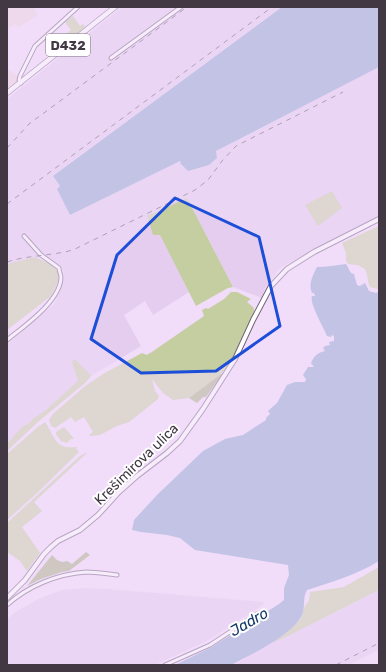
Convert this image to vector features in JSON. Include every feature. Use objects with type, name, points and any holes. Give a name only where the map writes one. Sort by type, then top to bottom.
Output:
[{"type":"main road","name":"D432","points":[[7,94],[115,7]]},
{"type":"main road","name":"Krešimirova ulica","points":[[7,598],[25,580],[51,547],[58,541],[80,530],[98,515],[119,492],[180,441],[236,359],[253,320],[271,286],[287,269],[314,252],[379,219]]},
{"type":"street","points":[[21,83],[19,80],[20,76],[35,46],[78,7]]},
{"type":"street","points":[[111,58],[181,7]]},
{"type":"street","points":[[7,340],[46,308],[58,289],[61,278],[59,268],[40,255],[24,236]]},
{"type":"street","points":[[7,605],[15,598],[39,584],[64,576],[87,572],[116,575]]},
{"type":"street","points":[[165,665],[210,645],[257,614]]},
{"type":"highlighted area","points":[[175,198],[259,237],[280,326],[216,371],[141,373],[91,339],[117,255]]},
{"type":"shaded area","points":[[7,7],[33,7],[38,15],[19,27],[15,24],[7,29]]},
{"type":"shaded area","points":[[122,7],[282,7],[53,176],[60,186],[180,160],[182,162],[217,158],[216,151],[379,67],[379,216],[280,268],[265,288],[262,298],[233,287],[187,198],[155,213],[147,215],[160,234],[189,292],[153,315],[145,301],[124,315],[141,346],[91,376],[7,446],[7,344],[54,304],[61,288],[64,275],[63,269],[60,265],[49,259],[35,257],[7,264],[7,99]]},
{"type":"shaded area","points":[[7,69],[22,79],[7,90]]},
{"type":"shaded area","points":[[86,588],[264,602],[263,605],[209,640],[155,665],[7,665],[7,620],[14,613],[38,599],[62,590]]},
{"type":"shaded area","points":[[379,590],[379,650],[348,665],[234,665],[272,643]]},
{"type":"green space","points":[[73,16],[80,26],[83,24],[85,27],[53,53],[46,44],[55,35],[59,40],[71,30],[65,22]]},
{"type":"green space","points":[[332,191],[342,208],[318,226],[305,205]]},
{"type":"green space","points":[[187,198],[233,287],[228,288],[196,306],[160,235],[153,235],[147,215],[155,213]]},
{"type":"green space","points":[[379,226],[378,289],[370,287],[365,269],[358,265],[348,264],[342,243]]},
{"type":"green space","points":[[35,257],[50,264],[57,270],[59,277],[57,284],[51,296],[7,330],[7,264]]},
{"type":"green space","points":[[231,292],[237,292],[251,299],[247,302],[253,307],[255,312],[233,360],[218,377],[189,398],[173,400],[163,393],[152,379],[155,391],[159,396],[158,399],[129,422],[117,426],[100,435],[89,435],[93,432],[84,417],[75,422],[71,417],[55,428],[51,426],[49,420],[53,414],[84,387],[103,374],[142,353],[147,355],[150,352],[149,354],[204,316],[202,310],[206,308],[208,309],[224,299]]},
{"type":"green space","points":[[75,359],[91,376],[85,383],[39,421],[7,451],[7,444],[23,426],[27,425],[46,410],[78,381],[72,362]]},
{"type":"green space","points":[[224,372],[206,397],[203,397],[197,403],[189,398]]},
{"type":"green space","points":[[45,422],[56,441],[64,446],[77,447],[76,449],[79,452],[7,520],[7,454]]},
{"type":"green space","points":[[64,427],[74,439],[71,439],[67,443],[61,441],[56,434],[56,432]]},
{"type":"green space","points":[[88,452],[34,502],[42,511],[22,527],[40,553],[27,571],[20,561],[7,552],[7,523],[80,456]]},
{"type":"green space","points":[[86,552],[90,555],[69,571],[41,579],[27,586],[52,555],[57,560],[62,562],[67,561],[72,564]]},
{"type":"green space","points":[[379,567],[379,590],[272,643],[299,621],[305,606],[309,601],[310,592],[344,587]]},
{"type":"water","points":[[282,7],[379,7],[379,67],[216,151],[217,158],[209,165],[188,171],[180,163],[180,161],[70,215],[57,189],[60,186],[53,176]]},
{"type":"water","points":[[346,264],[351,273],[354,274],[357,285],[360,286],[365,283],[369,291],[376,293],[379,292],[379,561],[353,574],[307,590],[303,611],[296,624],[279,638],[239,661],[231,665],[175,665],[212,647],[284,600],[284,588],[289,575],[288,565],[195,550],[180,538],[132,530],[134,520],[157,495],[203,451],[225,439],[243,435],[266,420],[270,414],[268,411],[277,403],[287,385],[295,382],[305,382],[306,379],[303,375],[308,367],[314,367],[311,363],[313,358],[325,351],[323,348],[330,345],[329,342],[334,341],[334,336],[327,336],[313,304],[312,296],[315,296],[311,290],[311,283],[313,276],[317,267]]},
{"type":"railway","points":[[7,148],[29,124],[187,7]]},
{"type":"railway","points":[[7,204],[272,7]]},
{"type":"railway","points":[[7,262],[73,250],[195,190],[208,180],[222,161],[236,146],[343,92]]},
{"type":"railway","points":[[336,665],[379,643]]},
{"type":"water label","name":"Jadro","points":[[249,622]]}]
